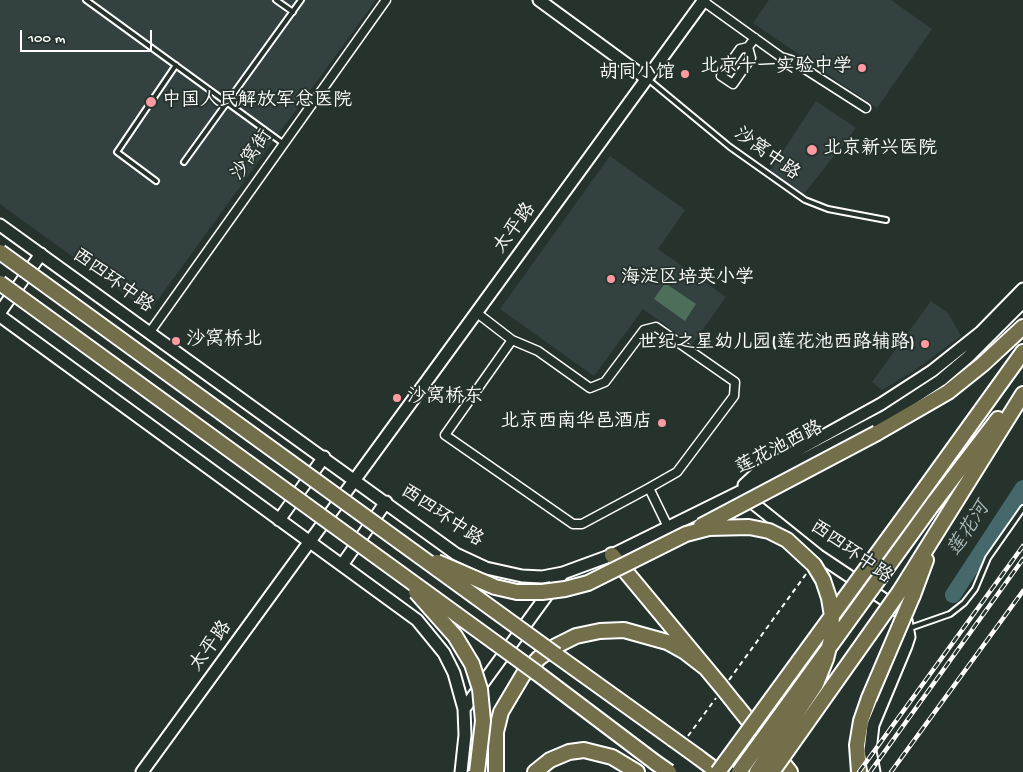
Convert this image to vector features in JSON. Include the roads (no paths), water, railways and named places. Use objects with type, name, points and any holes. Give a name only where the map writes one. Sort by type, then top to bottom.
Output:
[{"type":"highway","points":[[0,252],[556,655],[679,740],[718,772],[1023,352]]},
{"type":"highway","points":[[0,283],[537,673],[669,772]]},
{"type":"highway","points":[[413,552],[495,587],[517,592],[542,592],[588,583],[686,534],[877,433],[948,392],[983,364],[1023,327]]},
{"type":"highway","points":[[739,772],[933,504],[1023,386]]},
{"type":"highway","points":[[859,772],[857,745],[861,721],[906,593],[939,529],[1023,394]]},
{"type":"highway","points":[[686,534],[709,528],[730,526],[769,531],[787,540],[814,565],[823,580],[829,598],[832,616],[831,639],[826,659],[816,684],[757,772]]},
{"type":"highway","points":[[612,555],[790,772]]},
{"type":"highway","points":[[399,573],[456,636],[472,664],[480,689],[483,721],[476,772]]},
{"type":"highway","points":[[772,772],[906,593]]},
{"type":"highway","points":[[496,772],[496,732],[501,712],[523,675],[539,658],[556,646],[576,636],[600,631],[624,630],[667,642],[685,652],[707,669]]},
{"type":"highway","points":[[535,772],[550,760],[569,752],[584,750],[612,757],[637,772]]},
{"type":"street","name":"沙窝街","points":[[150,332],[386,0]]},
{"type":"street","points":[[538,0],[647,79]]},
{"type":"street","points":[[704,1],[755,38],[866,108]]},
{"type":"street","name":"太平路","points":[[142,772],[704,1]]},
{"type":"street","points":[[748,47],[751,58],[732,84],[721,76],[740,49],[748,47],[755,38]]},
{"type":"street","name":"西四环中路","points":[[0,225],[355,479],[456,554],[486,568],[522,576],[563,573],[612,555],[738,491],[819,556],[894,606],[901,613],[908,629]]},
{"type":"street","points":[[40,254],[0,314],[416,620],[444,653],[454,673],[464,709],[466,735],[461,772]]},
{"type":"street","name":"莲花池西路","points":[[738,491],[758,472],[881,404],[932,372],[981,332],[1023,290]]},
{"type":"street","name":"莲花池西路","points":[[738,491],[764,480],[886,416],[940,380],[989,338],[1023,302]]},
{"type":"street","points":[[477,313],[512,340],[538,351],[590,388],[605,382],[644,330],[656,327],[734,382],[734,396],[677,472],[582,524],[573,524],[445,435],[512,340]]},
{"type":"street","points":[[279,520],[324,457]]},
{"type":"street","points":[[649,488],[668,527]]},
{"type":"street","points":[[342,565],[386,502]]},
{"type":"street","points":[[464,709],[563,573]]},
{"type":"street","points":[[874,772],[870,751],[873,725],[906,646],[908,629]]},
{"type":"lane","points":[[86,0],[284,144]]},
{"type":"lane","points":[[276,0],[293,12]]},
{"type":"lane","points":[[184,162],[301,0]]},
{"type":"lane","points":[[156,181],[117,152],[176,65]]},
{"type":"lane","name":"沙窝中路","points":[[647,79],[730,147],[805,200],[828,209],[886,220]]},
{"type":"lane","points":[[908,629],[950,614],[964,603],[974,589],[988,558],[1023,508]]},
{"type":"waterway","name":"莲花河","points":[[953,595],[1023,488]]},
{"type":"railway","points":[[859,772],[1023,546]]},
{"type":"railway","points":[[870,772],[1023,559]]},
{"type":"railway","points":[[891,772],[1023,591]]},
{"type":"place","name":"北京十一实验中学","points":[[862,68]]},
{"type":"place","name":"胡同小馆","points":[[685,74]]},
{"type":"place","name":"中国人民解放军总医院","points":[[151,102]]},
{"type":"place","name":"北京新兴医院","points":[[812,150]]},
{"type":"place","name":"海淀区培英小学","points":[[611,279]]},
{"type":"place","name":"沙窝桥北","points":[[176,341]]},
{"type":"place","name":"世纪之星幼儿园(莲花池西路辅路)","points":[[925,344]]},
{"type":"place","name":"沙窝桥东","points":[[397,398]]},
{"type":"place","name":"北京西南华邑酒店","points":[[662,423]]}]
